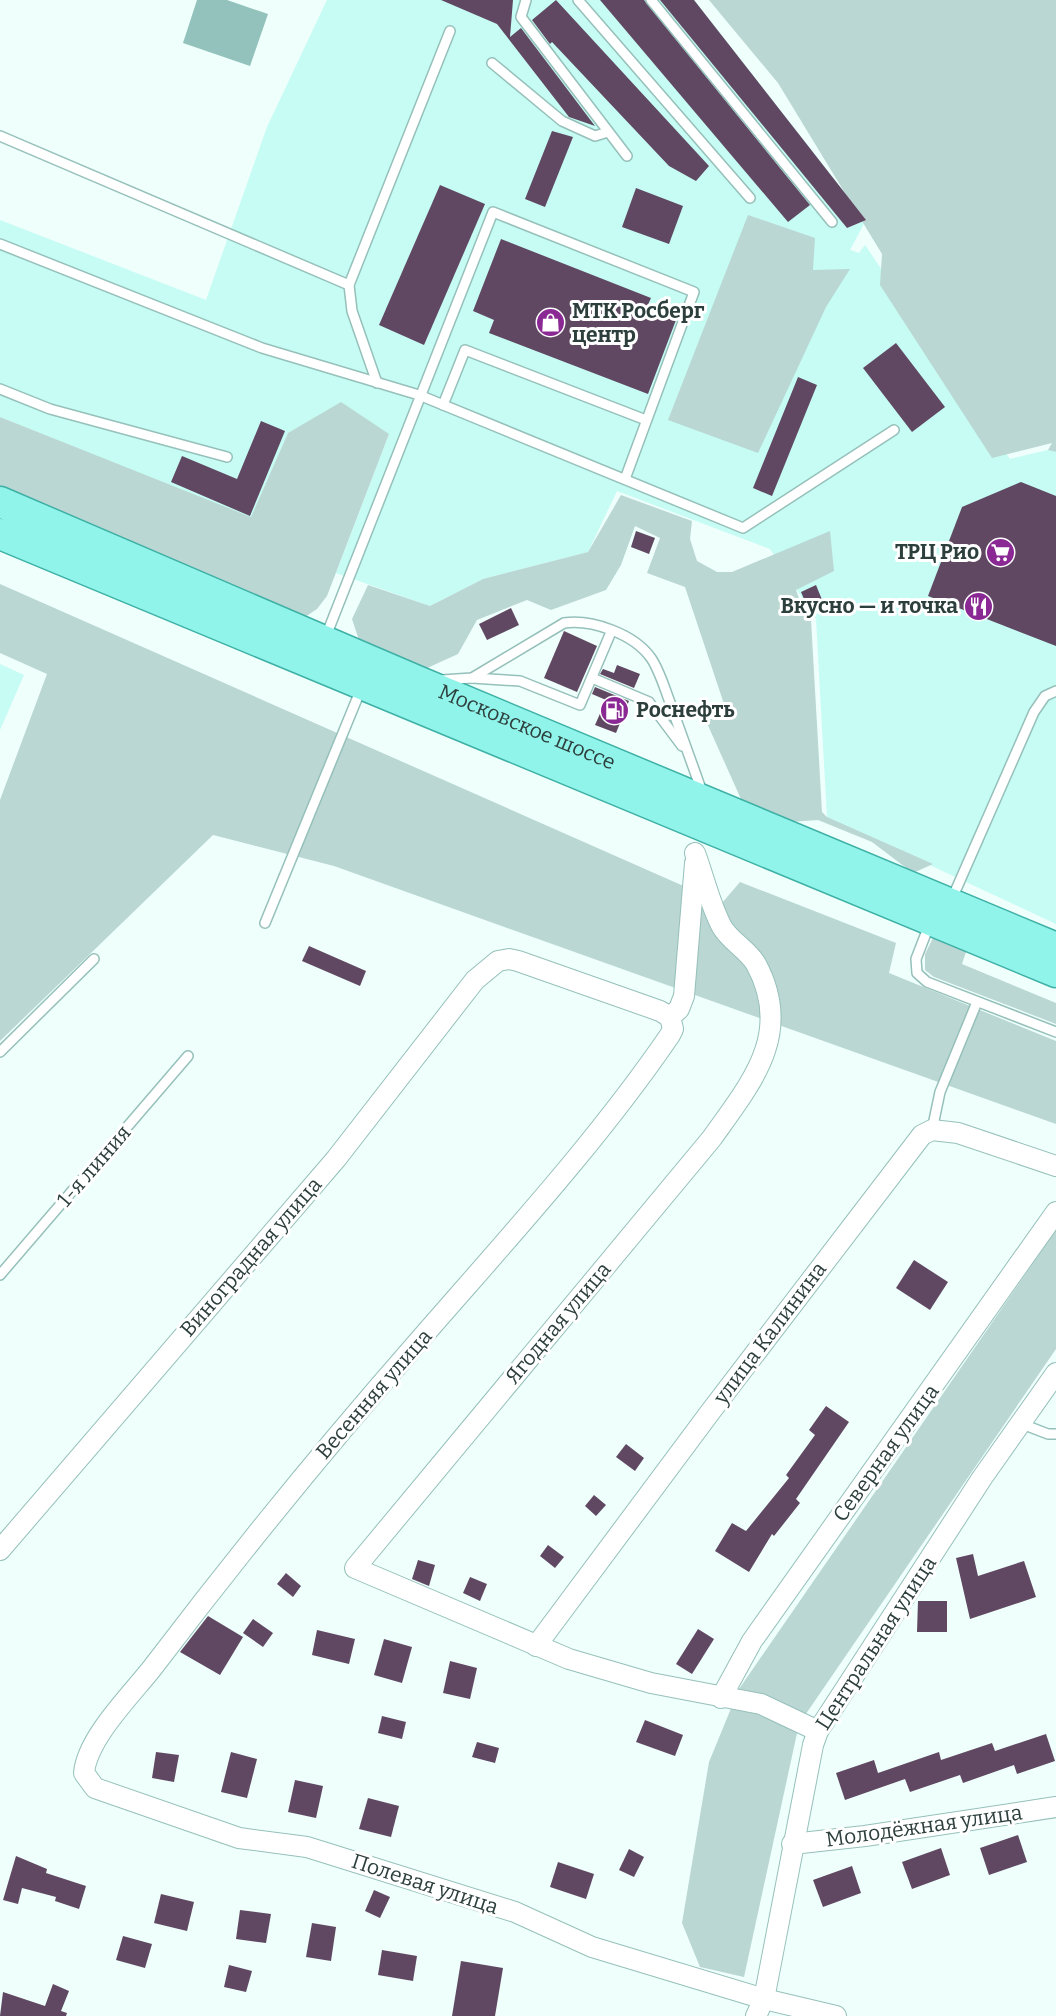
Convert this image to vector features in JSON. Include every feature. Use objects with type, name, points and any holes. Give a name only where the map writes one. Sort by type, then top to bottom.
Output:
[{"type":"main road","name":"Московское шоссе","points":[[0,502],[417,681],[701,827]]},
{"type":"main road","name":"Московское шоссе","points":[[0,534],[701,827],[937,910],[1056,948]]},
{"type":"main road","name":"Московское шоссе","points":[[937,910],[1056,972]]},
{"type":"street","name":"Весенняя улица","points":[[86,1778],[85,1765],[94,1745],[189,1617],[297,1484],[525,1218],[670,1035],[673,1029],[670,1017],[679,1009],[684,996],[701,827]]},
{"type":"street","name":"Ягодная улица","points":[[536,1646],[356,1568],[711,1138],[756,1076],[764,1059],[772,1005],[754,961],[722,927],[701,827]]},
{"type":"street","name":"Виноградная улица","points":[[0,1550],[336,1159],[476,980],[498,962],[504,959],[518,961],[660,1011],[670,1017]]},
{"type":"street","points":[[932,1130],[957,1133],[1056,1166]]},
{"type":"street","name":"улица Калинина","points":[[536,1646],[914,1143],[932,1130]]},
{"type":"street","name":"Северная улица","points":[[721,1698],[753,1641],[1056,1212]]},
{"type":"street","name":"Центральная улица","points":[[760,2007],[792,1844],[818,1731],[982,1478],[1056,1373]]},
{"type":"street","points":[[536,1646],[604,1671],[721,1698],[761,1704],[818,1731]]},
{"type":"street","name":"Полевая улица","points":[[86,1778],[95,1788],[239,1838],[283,1842],[340,1857],[405,1880],[515,1912],[592,1947],[760,2007],[836,2016]]},
{"type":"street","name":"Молодёжная улица","points":[[792,1844],[865,1836],[1056,1807]]},
{"type":"lane","points":[[526,0],[521,17],[627,156]]},
{"type":"lane","points":[[578,0],[750,198]]},
{"type":"lane","points":[[651,0],[832,222]]},
{"type":"lane","points":[[377,383],[352,311],[349,285],[450,31]]},
{"type":"lane","points":[[492,63],[562,121],[595,136],[608,132]]},
{"type":"lane","points":[[0,135],[349,285]]},
{"type":"lane","points":[[324,641],[493,212],[694,292],[625,479]]},
{"type":"lane","points":[[0,244],[262,348],[419,395],[743,528],[894,430]]},
{"type":"lane","points":[[443,405],[465,350],[646,420]]},
{"type":"lane","points":[[0,389],[50,409],[227,457]]},
{"type":"lane","points":[[472,678],[564,623],[578,621],[634,641],[651,658],[689,755],[701,827]]},
{"type":"lane","points":[[417,681],[472,678],[520,681],[580,705],[611,632]]},
{"type":"lane","points":[[592,678],[649,702],[689,755]]},
{"type":"lane","points":[[265,922],[362,685]]},
{"type":"lane","points":[[1056,691],[1045,696],[1034,712],[937,910],[916,959],[917,973],[927,982],[1056,1032]]},
{"type":"lane","points":[[0,1052],[94,959]]},
{"type":"lane","points":[[932,1130],[940,1092],[977,1002]]},
{"type":"lane","name":"1-я линия","points":[[0,1275],[188,1056]]},
{"type":"lane","points":[[1022,1424],[1048,1434],[1056,1434]]},
{"type":"shaded area","points":[[197,0],[227,0],[268,14],[250,66],[183,43]]},
{"type":"shaded area","points":[[327,0],[694,0],[866,220],[850,250],[859,253],[865,245],[1010,459],[1048,450],[1056,452],[1056,924],[827,817],[816,619],[770,549],[617,491],[588,552],[483,579],[430,606],[336,573],[389,434],[288,433],[251,518],[0,417],[0,220],[206,300],[267,127]]},
{"type":"shaded area","points":[[709,0],[1056,0],[1056,452],[1048,450],[1052,443],[992,458],[880,285],[882,254],[778,83]]},
{"type":"shaded area","points":[[748,215],[815,238],[813,270],[850,269],[826,307],[758,453],[668,420]]},
{"type":"shaded area","points":[[341,402],[389,434],[327,596],[317,609],[305,617],[0,486],[0,417],[251,517],[288,433]]},
{"type":"shaded area","points":[[621,495],[692,521],[690,539],[697,561],[717,572],[732,572],[830,531],[834,571],[796,590],[806,618],[811,620],[822,812],[827,817],[933,864],[913,873],[872,842],[818,820],[789,822],[745,808],[706,721],[727,713],[685,587],[647,573],[660,538],[635,526],[621,565],[606,590],[551,610],[527,600],[477,620],[458,654],[425,669],[359,640],[352,619],[368,585],[430,606],[483,579],[588,552]]},
{"type":"shaded area","points":[[0,584],[722,903],[740,882],[896,943],[889,973],[1056,1041],[1056,1124],[334,866],[213,835],[0,1041],[0,800],[47,674],[0,653]]},
{"type":"shaded area","points":[[0,664],[24,675],[0,730]]},
{"type":"shaded area","points":[[934,936],[967,949],[962,964],[1056,1003],[1056,1024],[934,977],[925,970],[925,954]]},
{"type":"shaded area","points":[[1056,1230],[1056,1349],[799,1724],[744,1977],[700,1967],[682,1923],[709,1762],[739,1689]]},
{"type":"building","points":[[441,0],[513,0],[510,37],[521,28],[595,126],[569,117],[497,24]]},
{"type":"building","points":[[556,0],[709,166],[696,181],[669,166],[552,42],[550,44],[532,20]]},
{"type":"building","points":[[600,0],[644,0],[810,205],[788,222]]},
{"type":"building","points":[[660,0],[694,0],[866,220],[847,228]]},
{"type":"building","points":[[552,131],[573,137],[545,207],[525,199]]},
{"type":"building","points":[[440,185],[485,204],[424,345],[379,325]]},
{"type":"building","points":[[636,188],[683,206],[669,244],[622,227]]},
{"type":"building","points":[[501,239],[651,298],[646,309],[676,320],[648,394],[489,333],[494,320],[473,311]]},
{"type":"building","points":[[896,343],[945,407],[912,432],[863,368]]},
{"type":"building","points":[[798,377],[817,385],[772,496],[753,488]]},
{"type":"building","points":[[261,421],[285,431],[250,516],[171,482],[182,456],[237,479]]},
{"type":"building","name":"ТРЦ Рио","points":[[1021,482],[1056,496],[1056,646],[928,596],[962,507]]},
{"type":"building","points":[[636,531],[655,538],[649,554],[631,547]]},
{"type":"building","points":[[816,585],[825,607],[810,613],[801,592]]},
{"type":"building","points":[[511,608],[519,625],[487,640],[479,624]]},
{"type":"building","points":[[564,631],[597,646],[577,692],[544,678]]},
{"type":"building","points":[[617,665],[640,674],[634,688],[600,674],[603,669],[614,673]]},
{"type":"building","points":[[595,687],[629,701],[616,733],[595,725],[606,700],[592,694]]},
{"type":"building","points":[[309,946],[366,971],[360,986],[302,961]]},
{"type":"building","points":[[914,1260],[948,1282],[930,1310],[896,1288]]},
{"type":"building","points":[[826,1406],[849,1422],[796,1499],[800,1503],[774,1536],[772,1534],[749,1572],[715,1551],[732,1523],[746,1531],[789,1478],[786,1475],[815,1435],[809,1430]]},
{"type":"building","points":[[626,1444],[644,1458],[635,1471],[616,1457]]},
{"type":"building","points":[[594,1495],[606,1505],[596,1516],[585,1506]]},
{"type":"building","points":[[548,1545],[564,1557],[555,1568],[540,1556]]},
{"type":"building","points":[[973,1554],[978,1576],[1024,1561],[1036,1597],[970,1619],[956,1558]]},
{"type":"building","points":[[418,1560],[435,1565],[429,1586],[412,1579]]},
{"type":"building","points":[[286,1573],[301,1586],[293,1597],[277,1584]]},
{"type":"building","points":[[470,1577],[487,1584],[480,1601],[463,1593]]},
{"type":"building","points":[[918,1601],[947,1601],[947,1632],[917,1632]]},
{"type":"building","points":[[208,1616],[243,1637],[220,1675],[180,1652]]},
{"type":"building","points":[[253,1619],[273,1633],[263,1647],[243,1633]]},
{"type":"building","points":[[698,1629],[714,1639],[692,1674],[676,1664]]},
{"type":"building","points":[[317,1630],[355,1639],[349,1664],[312,1655]]},
{"type":"building","points":[[384,1639],[412,1647],[402,1683],[374,1675]]},
{"type":"building","points":[[450,1661],[477,1668],[470,1699],[443,1693]]},
{"type":"building","points":[[382,1716],[406,1722],[402,1739],[378,1733]]},
{"type":"building","points":[[645,1720],[683,1735],[675,1756],[636,1742]]},
{"type":"building","points":[[1046,1734],[1055,1761],[1017,1774],[1014,1765],[963,1783],[960,1775],[910,1792],[905,1779],[845,1800],[836,1773],[874,1760],[878,1773],[939,1752],[941,1760],[992,1743],[995,1751]]},
{"type":"building","points":[[477,1742],[499,1748],[495,1763],[472,1757]]},
{"type":"building","points":[[156,1752],[179,1755],[174,1782],[152,1778]]},
{"type":"building","points":[[231,1752],[257,1759],[247,1798],[221,1792]]},
{"type":"building","points":[[295,1780],[323,1786],[316,1818],[288,1812]]},
{"type":"building","points":[[368,1798],[399,1806],[391,1837],[359,1829]]},
{"type":"building","points":[[1018,1835],[1027,1862],[989,1875],[980,1848]]},
{"type":"building","points":[[941,1848],[950,1875],[912,1889],[902,1862]]},
{"type":"building","points":[[629,1849],[644,1857],[634,1877],[619,1870]]},
{"type":"building","points":[[16,1856],[47,1869],[46,1873],[86,1886],[79,1909],[55,1901],[56,1897],[22,1888],[18,1904],[3,1900]]},
{"type":"building","points":[[558,1862],[594,1874],[586,1899],[550,1887]]},
{"type":"building","points":[[852,1866],[861,1893],[823,1907],[813,1880]]},
{"type":"building","points":[[374,1890],[390,1897],[380,1918],[365,1911]]},
{"type":"building","points":[[161,1894],[194,1902],[187,1931],[154,1923]]},
{"type":"building","points":[[240,1910],[271,1914],[266,1943],[236,1939]]},
{"type":"building","points":[[312,1923],[336,1927],[331,1961],[306,1957]]},
{"type":"building","points":[[123,1936],[152,1944],[145,1968],[116,1960]]},
{"type":"building","points":[[382,1950],[417,1956],[413,1981],[378,1975]]},
{"type":"building","points":[[461,1961],[503,1968],[495,2016],[452,2016]]},
{"type":"building","points":[[229,1965],[252,1971],[246,1992],[224,1987]]},
{"type":"building","points":[[53,1984],[69,1991],[61,2011],[67,2013],[66,2016],[0,2016],[3,1992],[45,2006]]},
{"type":"place","name":"МТК Росберг центр","points":[[551,323]]},
{"type":"place","name":"ТРЦ Рио","points":[[1000,552]]},
{"type":"place","name":"Вкусно — и точка","points":[[979,606]]},
{"type":"place","name":"Роснефть","points":[[615,710]]}]
